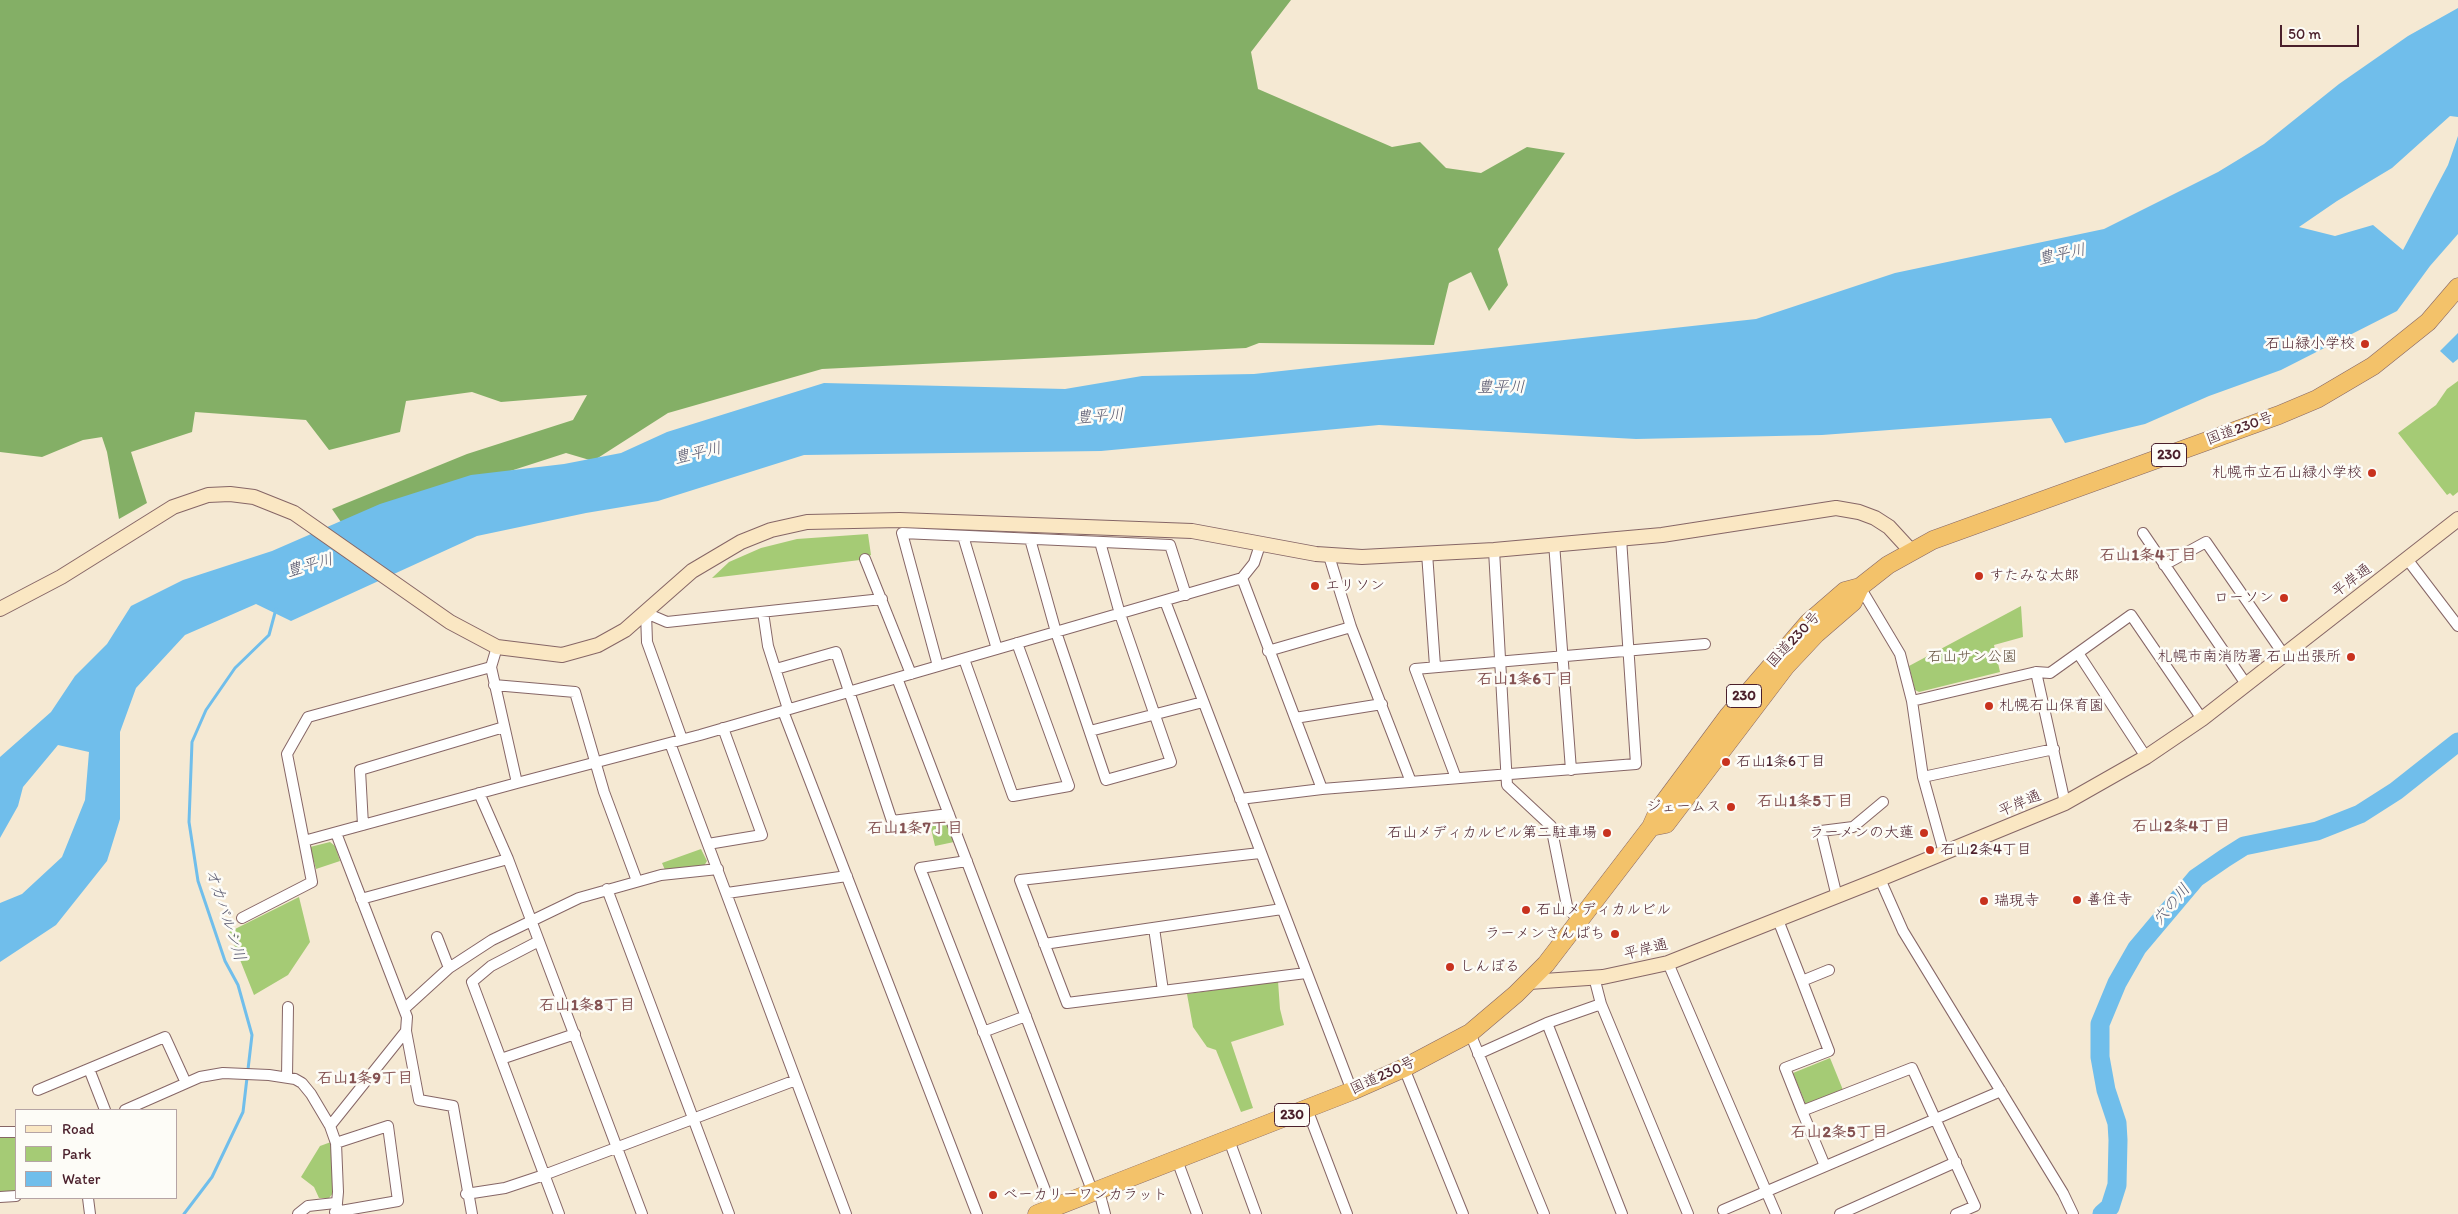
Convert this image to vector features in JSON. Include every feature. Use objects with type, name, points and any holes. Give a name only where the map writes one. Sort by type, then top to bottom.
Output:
[{"type":"highway","name":"国道230号","points":[[1044,1211],[1352,1091],[1404,1068],[1470,1032],[1529,982],[1579,922],[1651,827],[1659,808],[1728,716],[1774,660],[1808,623],[1845,590],[1860,587],[1888,565],[1933,540],[2279,415],[2317,399],[2373,366],[2428,322],[2457,288]]},
{"type":"street","points":[[0,609],[61,577],[172,507],[208,495],[230,494],[254,497],[280,506],[303,518],[450,622],[497,647],[562,654],[598,645],[625,630],[692,572],[741,542],[771,530],[807,522],[900,520],[1192,531],[1260,545],[1329,556],[1362,557],[1494,550],[1621,538],[1739,524],[1836,508],[1859,512],[1875,518],[1888,527],[1912,552]]},
{"type":"street","name":"平岸通","points":[[1529,982],[1594,977],[1668,962],[1837,897],[2065,803],[2146,757],[2202,719],[2458,519]]},
{"type":"street","points":[[938,666],[902,533],[1170,545],[1186,595]]},
{"type":"street","points":[[2143,533],[2246,684]]},
{"type":"street","points":[[963,536],[997,649]]},
{"type":"street","points":[[1030,538],[1056,632],[1106,780],[1171,762],[1120,614],[1100,542]]},
{"type":"street","points":[[1240,800],[1322,789],[1636,764],[1621,538]]},
{"type":"street","points":[[2164,565],[2206,542],[2284,654]]},
{"type":"street","points":[[1554,543],[1571,770]]},
{"type":"street","points":[[304,842],[479,793],[670,743],[1242,578],[1254,563],[1260,545]]},
{"type":"street","points":[[1494,550],[1507,785],[1551,826],[1567,906],[1579,922]]},
{"type":"street","points":[[1427,553],[1435,666]]},
{"type":"street","points":[[1329,556],[1351,627],[1411,782]]},
{"type":"street","points":[[866,559],[911,674]]},
{"type":"street","points":[[2407,559],[2458,626]]},
{"type":"street","points":[[1242,578],[1268,651],[1322,789]]},
{"type":"street","points":[[1860,587],[1900,654],[1912,701],[1923,777],[1944,853]]},
{"type":"street","points":[[646,613],[667,622],[882,600]]},
{"type":"street","points":[[1165,601],[1352,1091]]},
{"type":"street","points":[[763,612],[768,646],[786,710],[847,876],[977,1214]]},
{"type":"street","points":[[646,613],[647,642],[682,739]]},
{"type":"street","points":[[1912,701],[2036,672],[2050,673],[2131,615],[2202,719]]},
{"type":"street","points":[[1268,651],[1351,627]]},
{"type":"street","points":[[964,659],[1013,796],[1069,786],[1018,643]]},
{"type":"street","points":[[1456,778],[1415,669],[1705,644]]},
{"type":"street","points":[[497,647],[491,667],[517,783]]},
{"type":"street","points":[[776,669],[836,652],[892,821],[949,814]]},
{"type":"street","points":[[2078,653],[2146,757]]},
{"type":"street","points":[[242,918],[312,882],[287,754],[308,717],[491,667]]},
{"type":"street","points":[[2036,672],[2065,803]]},
{"type":"street","points":[[897,678],[1026,1016],[1105,1214]]},
{"type":"street","points":[[494,685],[575,692],[595,762],[637,881]]},
{"type":"street","points":[[1090,730],[1203,702]]},
{"type":"street","points":[[1295,718],[1382,704]]},
{"type":"street","points":[[363,825],[360,770],[504,727]]},
{"type":"street","points":[[708,844],[762,836],[723,728]]},
{"type":"street","points":[[670,743],[846,1214]]},
{"type":"street","points":[[1923,777],[2054,749]]},
{"type":"street","points":[[479,793],[508,859],[642,1214]]},
{"type":"street","points":[[1837,897],[1821,831],[1853,827],[1883,802]]},
{"type":"street","points":[[336,833],[407,1017],[406,1031],[419,1100],[453,1106],[466,1194],[472,1214]]},
{"type":"street","points":[[1260,853],[1020,880],[1067,1003],[1306,973]]},
{"type":"street","points":[[361,899],[508,859]]},
{"type":"street","points":[[967,861],[920,868],[983,1032],[1044,1211]]},
{"type":"street","points":[[404,1009],[449,968],[492,940],[579,898],[661,875],[718,869]]},
{"type":"street","points":[[726,893],[847,876]]},
{"type":"street","points":[[1880,879],[1902,931],[2063,1193],[2073,1214]]},
{"type":"street","points":[[607,889],[729,1214]]},
{"type":"street","points":[[1044,944],[1282,909]]},
{"type":"street","points":[[1778,920],[1829,1051],[1785,1068],[1825,1166]]},
{"type":"street","points":[[1154,928],[1163,991]]},
{"type":"street","points":[[437,937],[449,968]]},
{"type":"street","points":[[539,941],[491,966],[472,982],[559,1214]]},
{"type":"street","points":[[1668,962],[1776,1214]]},
{"type":"street","points":[[1802,981],[1829,970]]},
{"type":"street","points":[[1594,977],[1601,1004],[1688,1214]]},
{"type":"street","points":[[1478,1054],[1547,1023],[1601,1004]]},
{"type":"street","points":[[287,1077],[288,1007]]},
{"type":"street","points":[[983,1032],[1026,1016]]},
{"type":"street","points":[[1547,1023],[1622,1214]]},
{"type":"street","points":[[330,1126],[406,1031]]},
{"type":"street","points":[[1470,1032],[1544,1214]]},
{"type":"street","points":[[501,1059],[575,1034]]},
{"type":"street","points":[[38,1090],[165,1037],[186,1083]]},
{"type":"street","points":[[1404,1068],[1463,1214]]},
{"type":"street","points":[[1802,1111],[1912,1068],[1975,1206],[1956,1214]]},
{"type":"street","points":[[89,1069],[105,1109]]},
{"type":"street","points":[[127,1109],[200,1077],[223,1073],[287,1077],[302,1083],[312,1094],[330,1126],[336,1143],[338,1192],[335,1210]]},
{"type":"street","points":[[466,1194],[505,1188],[544,1175],[796,1080]]},
{"type":"street","points":[[1723,1210],[2001,1091]]},
{"type":"street","points":[[1307,1109],[1347,1214]]},
{"type":"street","points":[[298,1214],[308,1206],[335,1210],[398,1201],[388,1126],[336,1143]]},
{"type":"street","points":[[0,1132],[15,1132]]},
{"type":"street","points":[[1229,1140],[1256,1214]]},
{"type":"street","points":[[1177,1160],[1197,1214]]},
{"type":"street","points":[[1840,1214],[1956,1162]]},
{"type":"street","points":[[0,1197],[15,1196]]},
{"type":"street","points":[[88,1199],[90,1214]]},
{"type":"green space","points":[[0,0],[1291,0],[1251,52],[1258,89],[1392,147],[1420,142],[1446,168],[1481,173],[1527,147],[1565,153],[1498,249],[1508,285],[1489,311],[1471,272],[1449,283],[1434,345],[1259,343],[1246,348],[822,369],[668,413],[593,461],[566,453],[343,525],[332,509],[467,454],[573,420],[587,395],[501,402],[472,392],[406,401],[400,432],[329,450],[306,420],[195,412],[192,432],[131,452],[147,503],[119,519],[107,452],[102,437],[83,440],[42,457],[0,452]]},
{"type":"green space","points":[[2458,381],[2458,492],[2453,496],[2450,493],[2447,495],[2398,433],[2436,405],[2447,389]]},
{"type":"green space","points":[[868,534],[871,555],[860,560],[712,578],[729,562],[761,548],[797,539]]},
{"type":"green space","name":"石山サン公園","points":[[2021,606],[2023,637],[1994,645],[2000,672],[1919,692],[1915,690],[1909,666]]},
{"type":"green space","points":[[946,823],[954,842],[935,846],[930,824]]},
{"type":"green space","points":[[330,842],[335,846],[340,861],[316,869],[310,847]]},
{"type":"green space","points":[[701,849],[707,861],[704,866],[665,870],[662,863]]},
{"type":"green space","points":[[299,897],[310,942],[288,975],[254,995],[229,932]]},
{"type":"green space","points":[[1278,981],[1280,1009],[1284,1025],[1231,1042],[1253,1108],[1241,1112],[1216,1050],[1207,1047],[1193,1027],[1187,994]]},
{"type":"green space","points":[[1830,1058],[1843,1090],[1806,1105],[1793,1073]]},
{"type":"green space","points":[[0,1138],[15,1138],[15,1192],[0,1193]]},
{"type":"green space","points":[[331,1142],[334,1192],[329,1198],[319,1198],[314,1187],[301,1177],[320,1146]]},
{"type":"water","name":"豊平川","points":[[2458,8],[2458,117],[2450,116],[2392,168],[2337,201],[2299,227],[2335,236],[2373,225],[2403,250],[2448,165],[2458,136],[2458,234],[2430,266],[2397,311],[2281,370],[2209,396],[2145,424],[2065,443],[2051,418],[1822,435],[1636,439],[1379,425],[1101,451],[804,455],[658,501],[586,513],[477,536],[291,621],[256,604],[185,635],[136,688],[120,732],[120,819],[107,861],[56,925],[0,962],[0,903],[22,894],[62,857],[85,800],[89,752],[58,745],[23,787],[18,806],[0,838],[0,757],[51,712],[75,676],[107,644],[131,606],[183,580],[272,551],[380,504],[471,475],[564,464],[621,453],[667,432],[824,383],[1065,389],[1142,376],[1254,374],[1756,319],[1895,273],[2104,229],[2218,172],[2264,144],[2339,84],[2408,36]]},
{"type":"water","points":[[2458,333],[2458,359],[2453,363],[2440,351]]},
{"type":"waterway","name":"オカバルシ川","points":[[184,1214],[212,1177],[243,1112],[252,1035],[238,985],[225,961],[198,881],[189,822],[192,742],[206,710],[235,668],[269,635],[276,609]]},
{"type":"waterway","name":"穴の川","points":[[2102,1214],[2110,1207],[2117,1185],[2118,1140],[2117,1123],[2106,1090],[2100,1057],[2100,1024],[2117,983],[2137,948],[2196,878],[2225,858],[2244,846],[2317,831],[2360,814],[2396,791],[2458,742]]},
{"type":"place","name":"石山緑小学校","points":[[2365,344]]},
{"type":"place","name":"札幌市立石山緑小学校","points":[[2372,473]]},
{"type":"place","name":"すたみな太郎","points":[[1979,576]]},
{"type":"place","name":"エリソン","points":[[1315,586]]},
{"type":"place","name":"ローソン","points":[[2284,598]]},
{"type":"place","name":"札幌市南消防署 石山出張所","points":[[2351,657]]},
{"type":"place","name":"札幌石山保育園","points":[[1989,706]]},
{"type":"place","name":"石山1条6丁目","points":[[1726,762]]},
{"type":"place","name":"ジェームス","points":[[1731,807]]},
{"type":"place","name":"石山メディカルビル第二駐車場","points":[[1607,833]]},
{"type":"place","name":"ラーメンの大蓮","points":[[1924,833]]},
{"type":"place","name":"石山2条4丁目","points":[[1930,850]]},
{"type":"place","name":"善住寺","points":[[2077,900]]},
{"type":"place","name":"瑞現寺","points":[[1984,901]]},
{"type":"place","name":"石山メディカルビル","points":[[1526,910]]},
{"type":"place","name":"ラーメンさんぱち","points":[[1615,934]]},
{"type":"place","name":"しんぼる","points":[[1450,967]]},
{"type":"place","name":"ベーカリーワンカラット","points":[[993,1195]]},
{"type":"district","name":"石山1条4丁目","points":[[2148,556]]},
{"type":"district","name":"石山1条6丁目","points":[[1525,680]]},
{"type":"district","name":"石山1条5丁目","points":[[1805,802]]},
{"type":"district","name":"石山2条4丁目","points":[[2181,827]]},
{"type":"district","name":"石山1条7丁目","points":[[915,829]]},
{"type":"district","name":"石山1条8丁目","points":[[587,1006]]},
{"type":"district","name":"石山1条9丁目","points":[[365,1079]]},
{"type":"district","name":"石山2条5丁目","points":[[1839,1133]]}]
